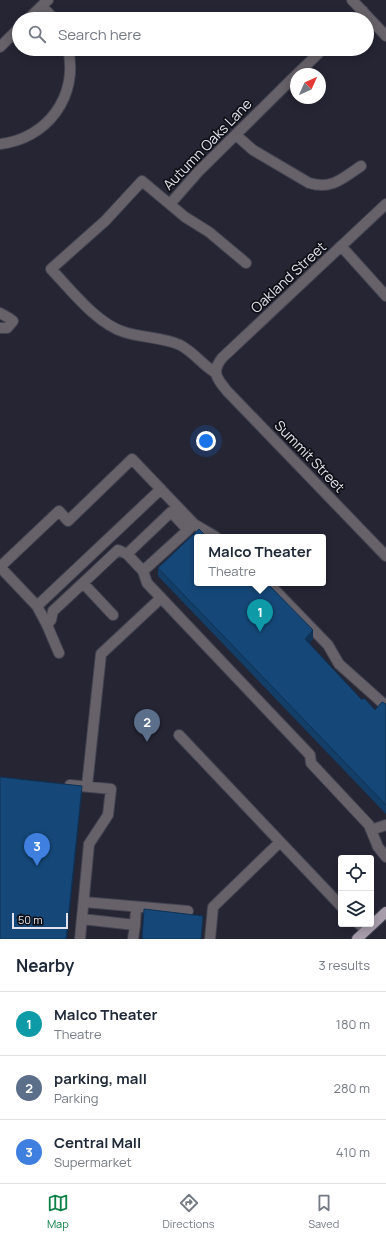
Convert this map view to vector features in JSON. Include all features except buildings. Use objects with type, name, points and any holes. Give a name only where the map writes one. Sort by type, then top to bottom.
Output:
[{"type":"main road","points":[[374,920],[386,912]]},
{"type":"main road","points":[[357,939],[363,927]]},
{"type":"street","points":[[352,0],[363,11]]},
{"type":"street","points":[[35,12],[45,3],[50,12]]},
{"type":"street","points":[[374,23],[386,36]]},
{"type":"street","points":[[0,46],[12,35]]},
{"type":"street","points":[[0,144],[9,143],[28,137],[44,126],[56,111],[63,100],[68,85],[70,66],[69,56]]},
{"type":"street","name":"Autumn Oaks Lane","points":[[302,68],[315,56]]},
{"type":"street","name":"Autumn Oaks Lane","points":[[216,373],[209,369],[190,351],[180,345],[170,341],[124,332],[107,324],[98,317],[51,269],[106,221],[142,181],[170,204],[198,172],[290,80]]},
{"type":"street","points":[[236,135],[253,150],[309,183],[317,185],[333,184],[340,181],[361,166]]},
{"type":"street","points":[[170,204],[209,232],[246,263]]},
{"type":"street","name":"Oakland Street","points":[[216,373],[217,365],[222,358],[386,204]]},
{"type":"street","points":[[341,246],[386,296]]},
{"type":"street","points":[[0,313],[13,321],[7,328],[0,328]]},
{"type":"street","name":"Summit Street","points":[[216,373],[219,382],[227,391],[386,556]]},
{"type":"street","points":[[58,653],[47,624],[37,606],[0,567],[59,511],[68,520],[132,460],[161,489],[192,527]]},
{"type":"street","points":[[37,606],[161,489]]},
{"type":"street","points":[[127,554],[172,512],[192,527],[209,534]]},
{"type":"street","points":[[143,571],[192,527]]},
{"type":"street","points":[[47,624],[51,620],[53,611],[118,550],[127,554],[143,571],[147,583],[310,755],[311,763],[372,830],[378,847],[386,857]]},
{"type":"street","points":[[83,583],[113,615]]},
{"type":"street","points":[[271,586],[328,645],[339,664],[386,706]]},
{"type":"street","points":[[87,786],[101,654],[161,598]]},
{"type":"street","points":[[179,735],[338,903]]},
{"type":"street","points":[[61,784],[111,789],[108,815],[89,844],[80,939]]},
{"type":"street","points":[[372,830],[386,825]]},
{"type":"street","points":[[210,939],[213,907],[280,842]]},
{"type":"street","points":[[84,902],[188,911]]},
{"type":"street","points":[[133,939],[136,907]]},
{"type":"street","points":[[82,920],[135,925]]},
{"type":"place","name":"Malco Theater","points":[[260,632]]},
{"type":"place","name":"parking, mall","points":[[147,742]]},
{"type":"place","name":"Central Mall","points":[[37,866]]}]
